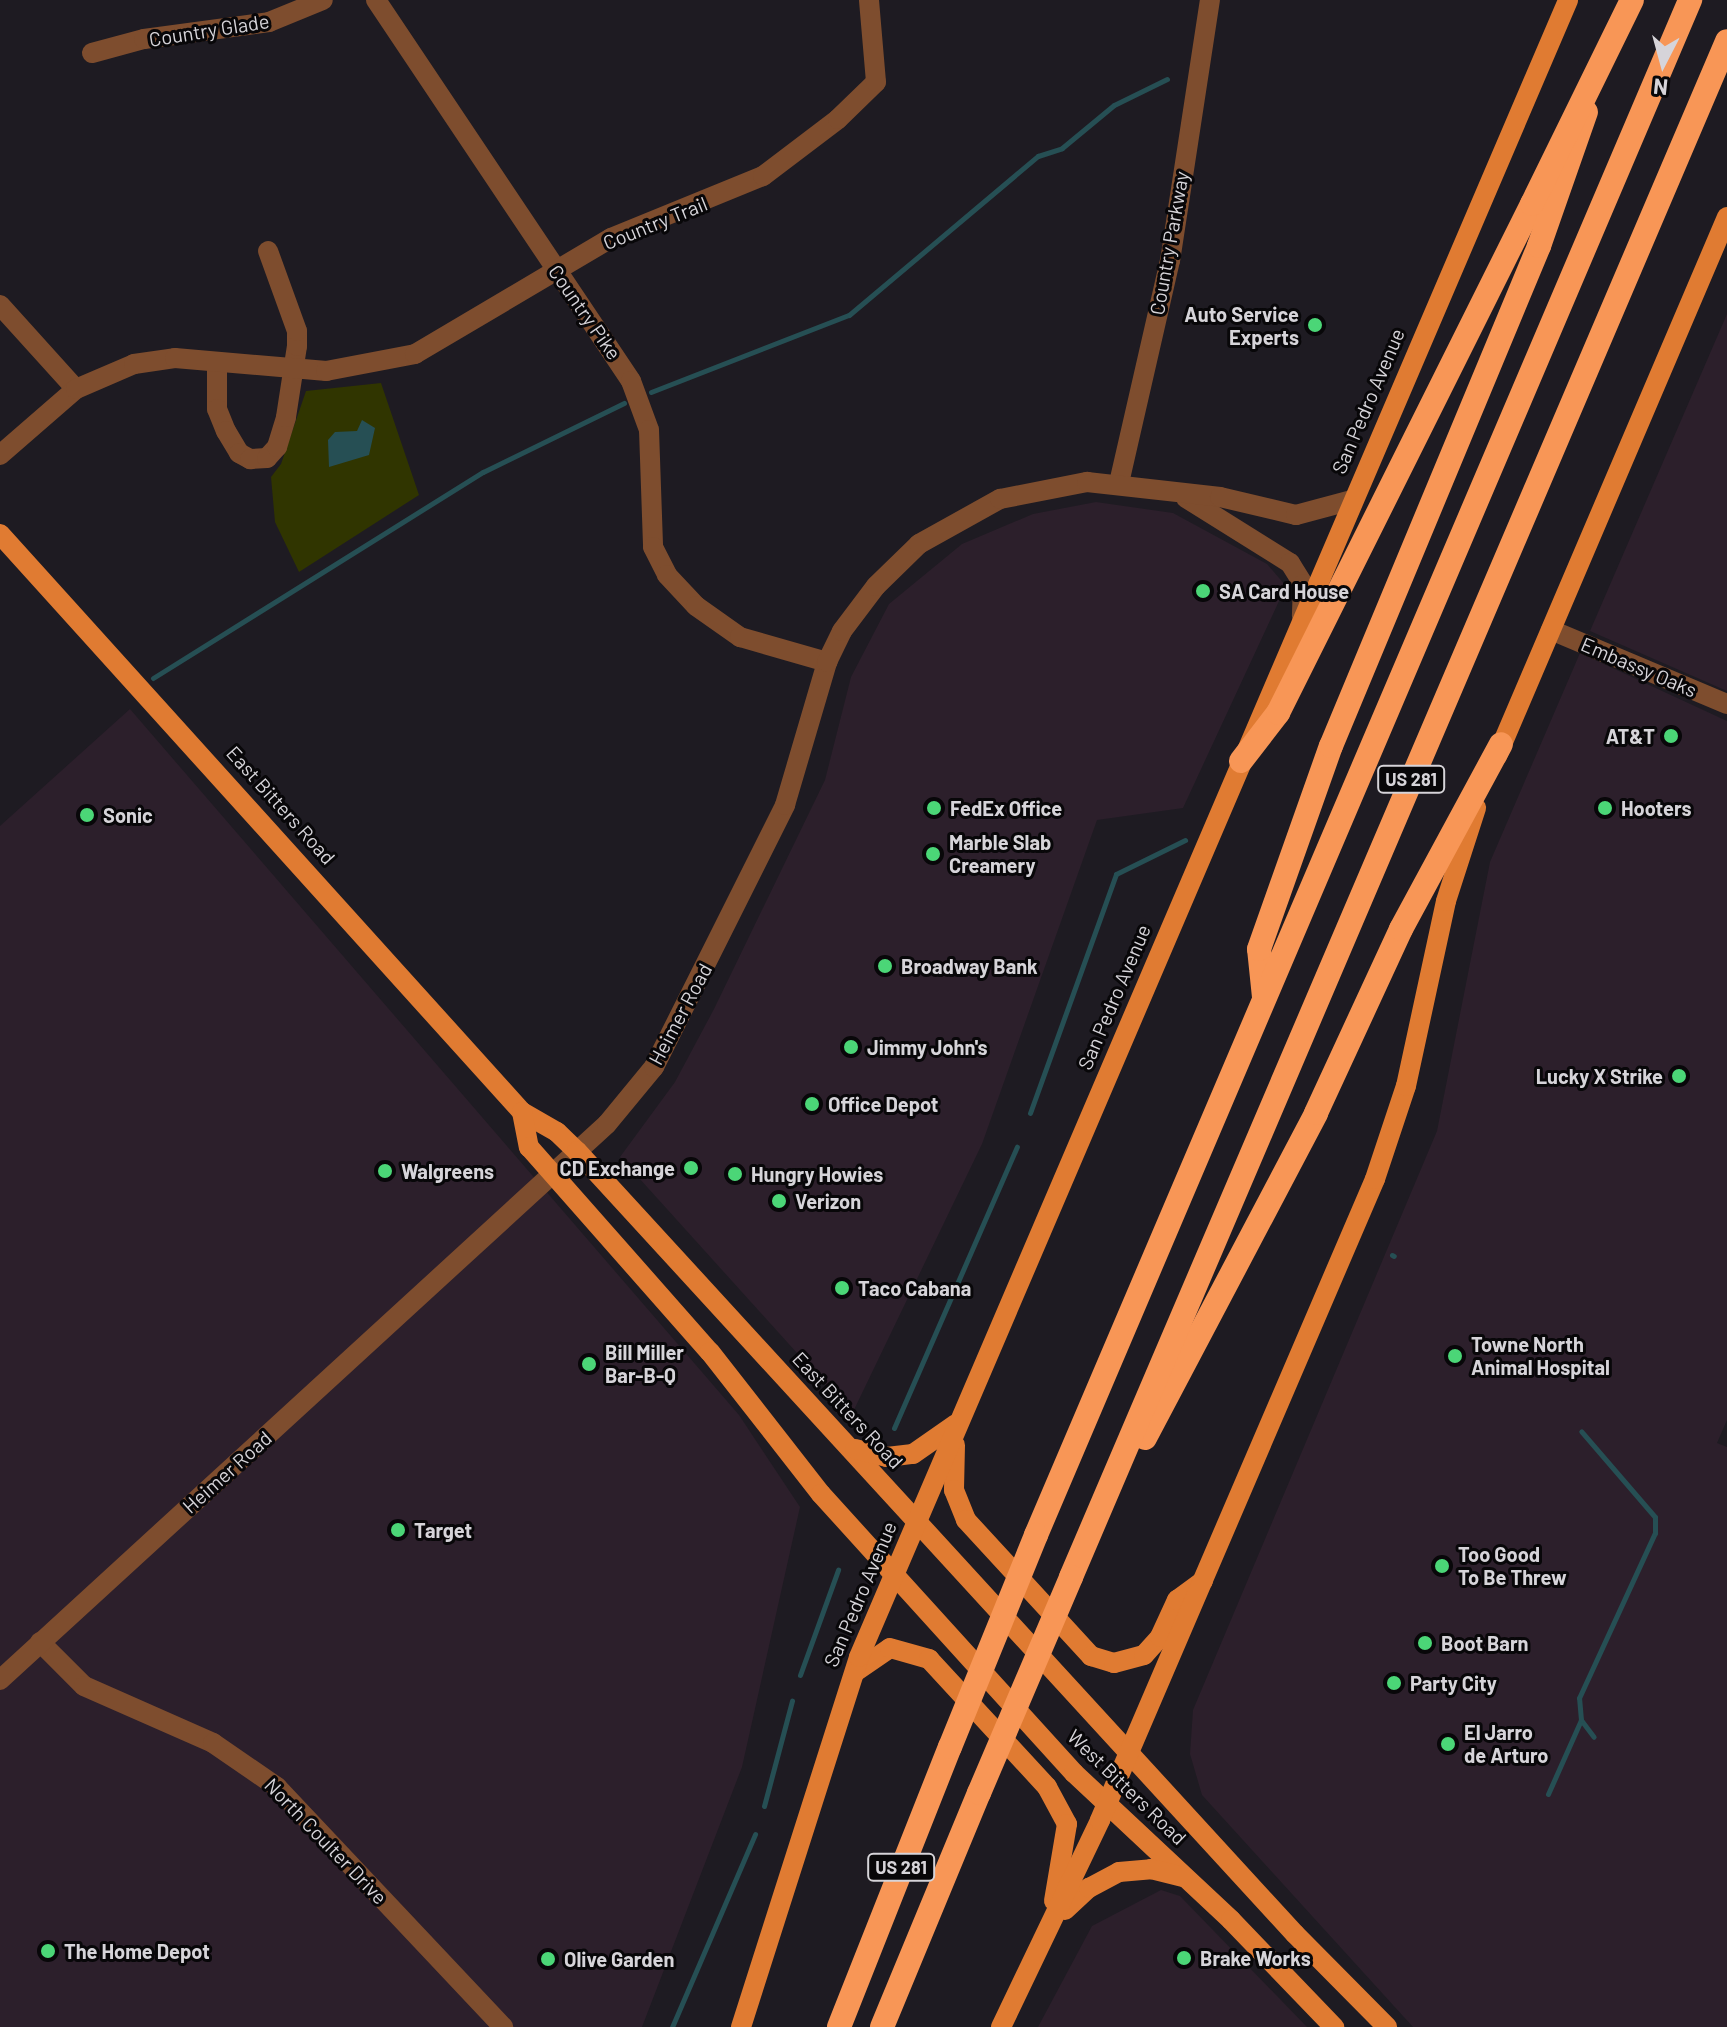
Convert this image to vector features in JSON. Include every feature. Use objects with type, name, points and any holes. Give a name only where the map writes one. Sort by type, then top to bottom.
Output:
[{"type":"highway","points":[[1264,999],[1259,949],[1331,746],[1539,246],[1623,0]]},
{"type":"highway","points":[[1241,761],[1278,713],[1632,0]]},
{"type":"highway","name":"US 281","points":[[839,2027],[1036,1535],[1690,0]]},
{"type":"highway","name":"US 281","points":[[882,2027],[1727,41]]},
{"type":"highway","points":[[1096,1519],[1179,1381],[1333,1078],[1401,929],[1501,744]]},
{"type":"highway","points":[[830,2027],[854,1988]]},
{"type":"main road","name":"San Pedro Avenue","points":[[741,2027],[853,1674],[1568,0]]},
{"type":"main road","points":[[1001,2027],[1046,1940],[1107,1803],[1390,1137],[1422,1024],[1454,869],[1501,744],[1727,217]]},
{"type":"main road","name":"East Bitters Road","points":[[0,534],[522,1112],[557,1132],[577,1151],[854,1449],[1128,1753]]},
{"type":"main road","name":"East Bitters Road","points":[[522,1112],[529,1147],[710,1352],[821,1494],[895,1575]]},
{"type":"main road","points":[[959,1422],[953,1484],[963,1516],[1091,1656],[1118,1663],[1144,1655],[1158,1641],[1177,1600],[1203,1581]]},
{"type":"main road","points":[[854,1449],[887,1457],[913,1454],[959,1422]]},
{"type":"main road","name":"West Bitters Road","points":[[895,1575],[1107,1803],[1195,1884],[1334,2027]]},
{"type":"main road","points":[[853,1674],[890,1648],[929,1659],[1054,1795],[1067,1829],[1046,1940]]},
{"type":"main road","name":"West Bitters Road","points":[[1128,1753],[1387,2027]]},
{"type":"main road","points":[[1046,1940],[1075,1898],[1112,1875],[1160,1870],[1195,1884]]},
{"type":"street","name":"Country Glade","points":[[92,53],[144,39],[269,22],[323,0]]},
{"type":"street","name":"Country Pike","points":[[376,0],[557,271],[603,332],[631,381],[649,430],[653,547],[667,575],[696,606],[740,637],[827,662]]},
{"type":"street","name":"Country Trail","points":[[0,455],[76,389],[134,364],[175,358],[295,370],[354,369],[415,354],[611,238],[763,176],[838,119],[876,82],[869,0]]},
{"type":"street","name":"Country Parkway","points":[[1119,483],[1170,261],[1210,0]]},
{"type":"street","points":[[217,362],[217,409],[239,453],[250,459],[267,458],[277,447],[295,370],[297,331],[268,251]]},
{"type":"street","points":[[0,305],[76,389]]},
{"type":"street","name":"Heimer Road","points":[[0,1680],[553,1174],[654,1067],[785,805],[827,662],[876,586],[942,528],[1029,490],[1119,483],[1183,496],[1220,497],[1296,515],[1352,500]]},
{"type":"street","name":"Heimer Road","points":[[1183,496],[1290,563],[1305,594],[1302,618]]},
{"type":"street","name":"Embassy Oaks","points":[[1551,630],[1727,704]]},
{"type":"street","name":"North Coulter Drive","points":[[40,1642],[84,1686],[213,1743],[277,1787],[503,2027]]},
{"type":"shaded area","points":[[1727,314],[1727,691],[1590,631]]},
{"type":"shaded area","points":[[1096,502],[1173,513],[1267,564],[1286,586],[1183,808],[1097,820],[982,1144],[852,1414],[620,1157],[675,1082],[714,1009],[825,780],[851,677],[889,604],[962,544],[1033,514]]},
{"type":"shaded area","points":[[1580,653],[1727,721],[1727,1420],[1717,1443],[1727,1447],[1727,2027],[1413,2027],[1202,1795],[1190,1754],[1193,1710],[1437,1131],[1490,862]]},
{"type":"shaded area","points":[[130,709],[739,1415],[800,1507],[742,1767],[642,2027],[0,2027],[0,826]]},
{"type":"shaded area","points":[[1161,1890],[1180,1896],[1307,2027],[1038,2027],[1092,1926]]},
{"type":"green space","points":[[381,383],[419,495],[299,572],[275,522],[271,477],[281,464],[306,391]]},
{"type":"water","points":[[362,420],[375,428],[369,455],[329,467],[328,440],[335,432],[357,431]]},
{"type":"waterway","points":[[651,392],[849,315],[1038,156],[1062,148],[1114,105],[1167,79]]},
{"type":"waterway","points":[[153,678],[483,472],[624,403]]},
{"type":"waterway","points":[[1030,1113],[1116,874],[1185,840]]},
{"type":"waterway","points":[[894,1428],[1017,1147]]},
{"type":"waterway","points":[[1548,1794],[1581,1720],[1579,1698],[1655,1533],[1655,1517],[1581,1431]]},
{"type":"waterway","points":[[800,1675],[838,1570]]},
{"type":"waterway","points":[[764,1806],[792,1701]]},
{"type":"waterway","points":[[1581,1720],[1594,1737]]},
{"type":"waterway","points":[[672,2027],[755,1834]]},
{"type":"place","name":"Auto Service Experts","points":[[1315,325]]},
{"type":"place","name":"SA Card House","points":[[1203,591]]},
{"type":"place","name":"AT&T","points":[[1671,736]]},
{"type":"place","name":"FedEx Office","points":[[934,808]]},
{"type":"place","name":"Hooters","points":[[1605,808]]},
{"type":"place","name":"Sonic","points":[[87,815]]},
{"type":"place","name":"Marble Slab Creamery","points":[[933,854]]},
{"type":"place","name":"Broadway Bank","points":[[885,966]]},
{"type":"place","name":"Jimmy John's","points":[[851,1047]]},
{"type":"place","name":"Lucky X Strike","points":[[1679,1076]]},
{"type":"place","name":"Office Depot","points":[[812,1104]]},
{"type":"place","name":"CD Exchange","points":[[691,1168]]},
{"type":"place","name":"Walgreens","points":[[385,1171]]},
{"type":"place","name":"Hungry Howies","points":[[735,1174]]},
{"type":"place","name":"Verizon","points":[[779,1201]]},
{"type":"place","name":"Taco Cabana","points":[[842,1288]]},
{"type":"place","name":"Towne North Animal Hospital","points":[[1455,1356]]},
{"type":"place","name":"Bill Miller Bar-B-Q","points":[[589,1364]]},
{"type":"place","name":"Target","points":[[398,1530]]},
{"type":"place","name":"Too Good To Be Threw","points":[[1442,1566]]},
{"type":"place","name":"Boot Barn","points":[[1425,1643]]},
{"type":"place","name":"Party City","points":[[1394,1683]]},
{"type":"place","name":"El Jarro de Arturo","points":[[1448,1744]]},
{"type":"place","name":"The Home Depot","points":[[48,1951]]},
{"type":"place","name":"Brake Works","points":[[1184,1958]]},
{"type":"place","name":"Olive Garden","points":[[548,1959]]}]
